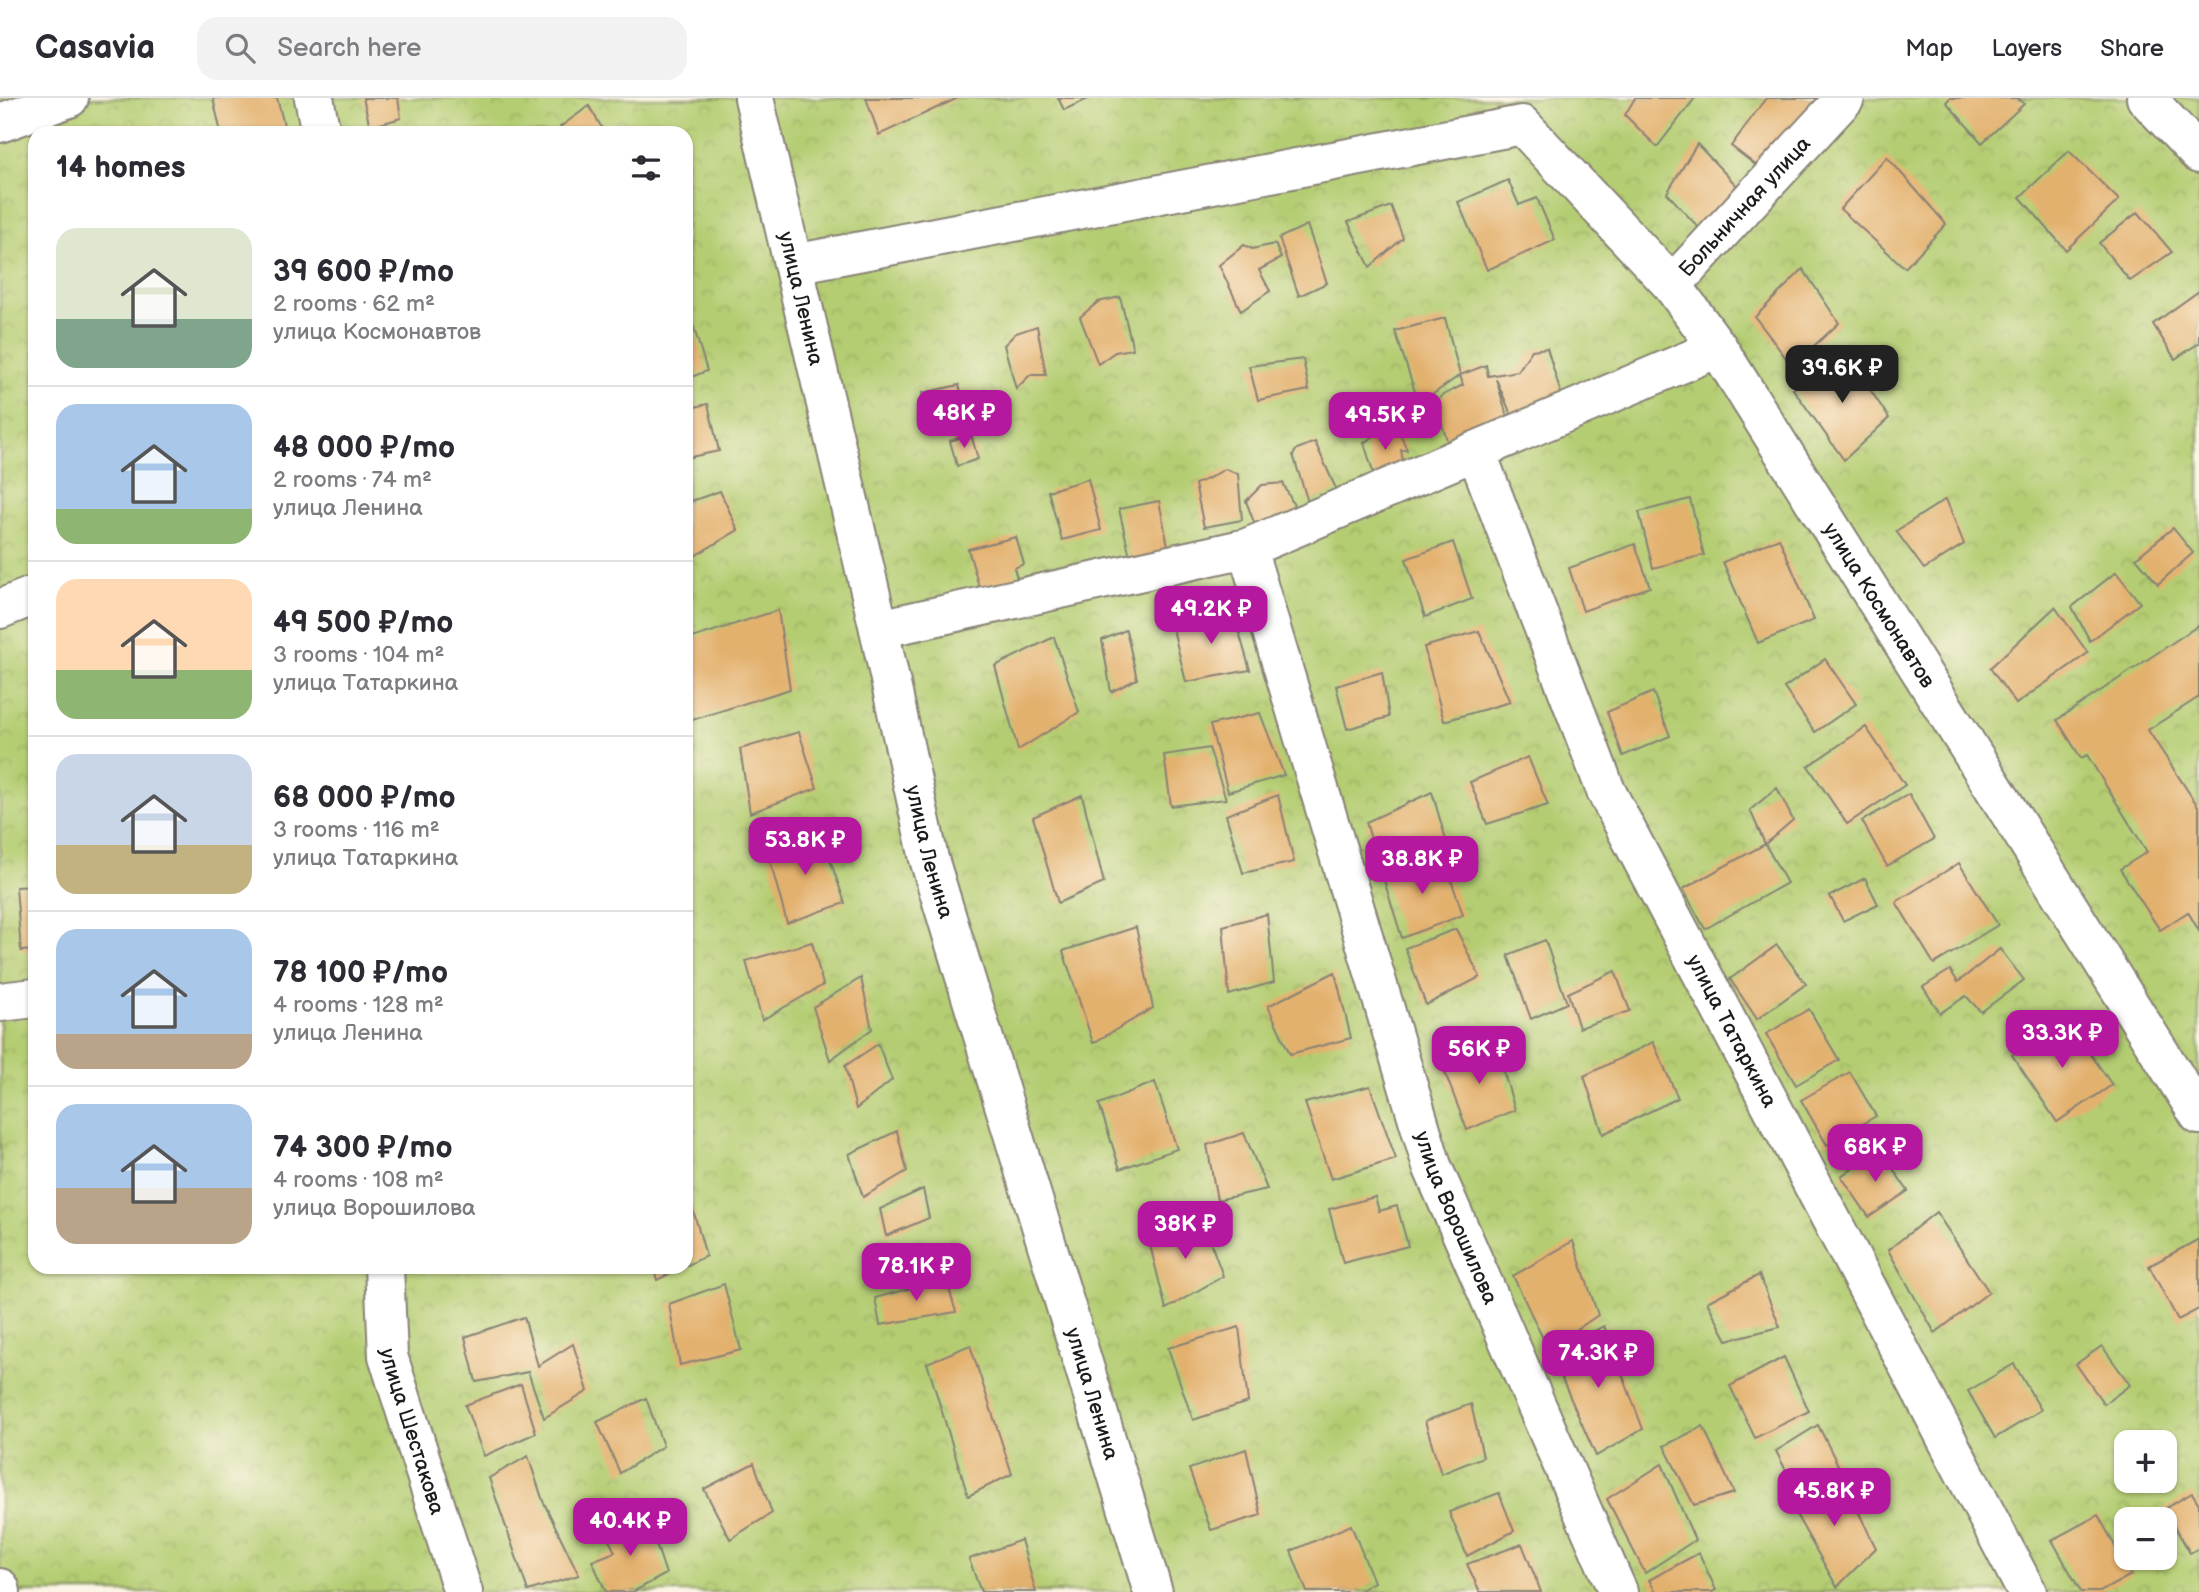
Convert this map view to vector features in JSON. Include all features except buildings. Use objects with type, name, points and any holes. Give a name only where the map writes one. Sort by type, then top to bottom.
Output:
[{"type":"street","points":[[0,123],[69,98]]},
{"type":"street","points":[[314,98],[320,126]]},
{"type":"street","name":"улица Ленина","points":[[754,98],[879,629],[929,859],[1153,1592]]},
{"type":"street","name":"Больничная улица","points":[[1672,285],[1845,98]]},
{"type":"street","points":[[2146,98],[2199,154]]},
{"type":"street","name":"улица Космонавтов","points":[[794,264],[1522,125],[1672,285],[1718,348],[2199,1115]]},
{"type":"street","points":[[879,629],[1247,548],[1718,348]]},
{"type":"street","name":"улица Татаркина","points":[[1476,451],[1606,791],[2027,1592]]},
{"type":"street","name":"улица Ворошилова","points":[[1247,548],[1432,1166],[1618,1592]]},
{"type":"street","points":[[0,609],[28,598]]},
{"type":"street","points":[[0,1002],[28,999]]},
{"type":"street","name":"улица Шестакова","points":[[384,1274],[388,1356],[463,1592]]},
{"type":"green space","points":[[0,98],[2199,98],[2199,1592],[0,1592]]}]
